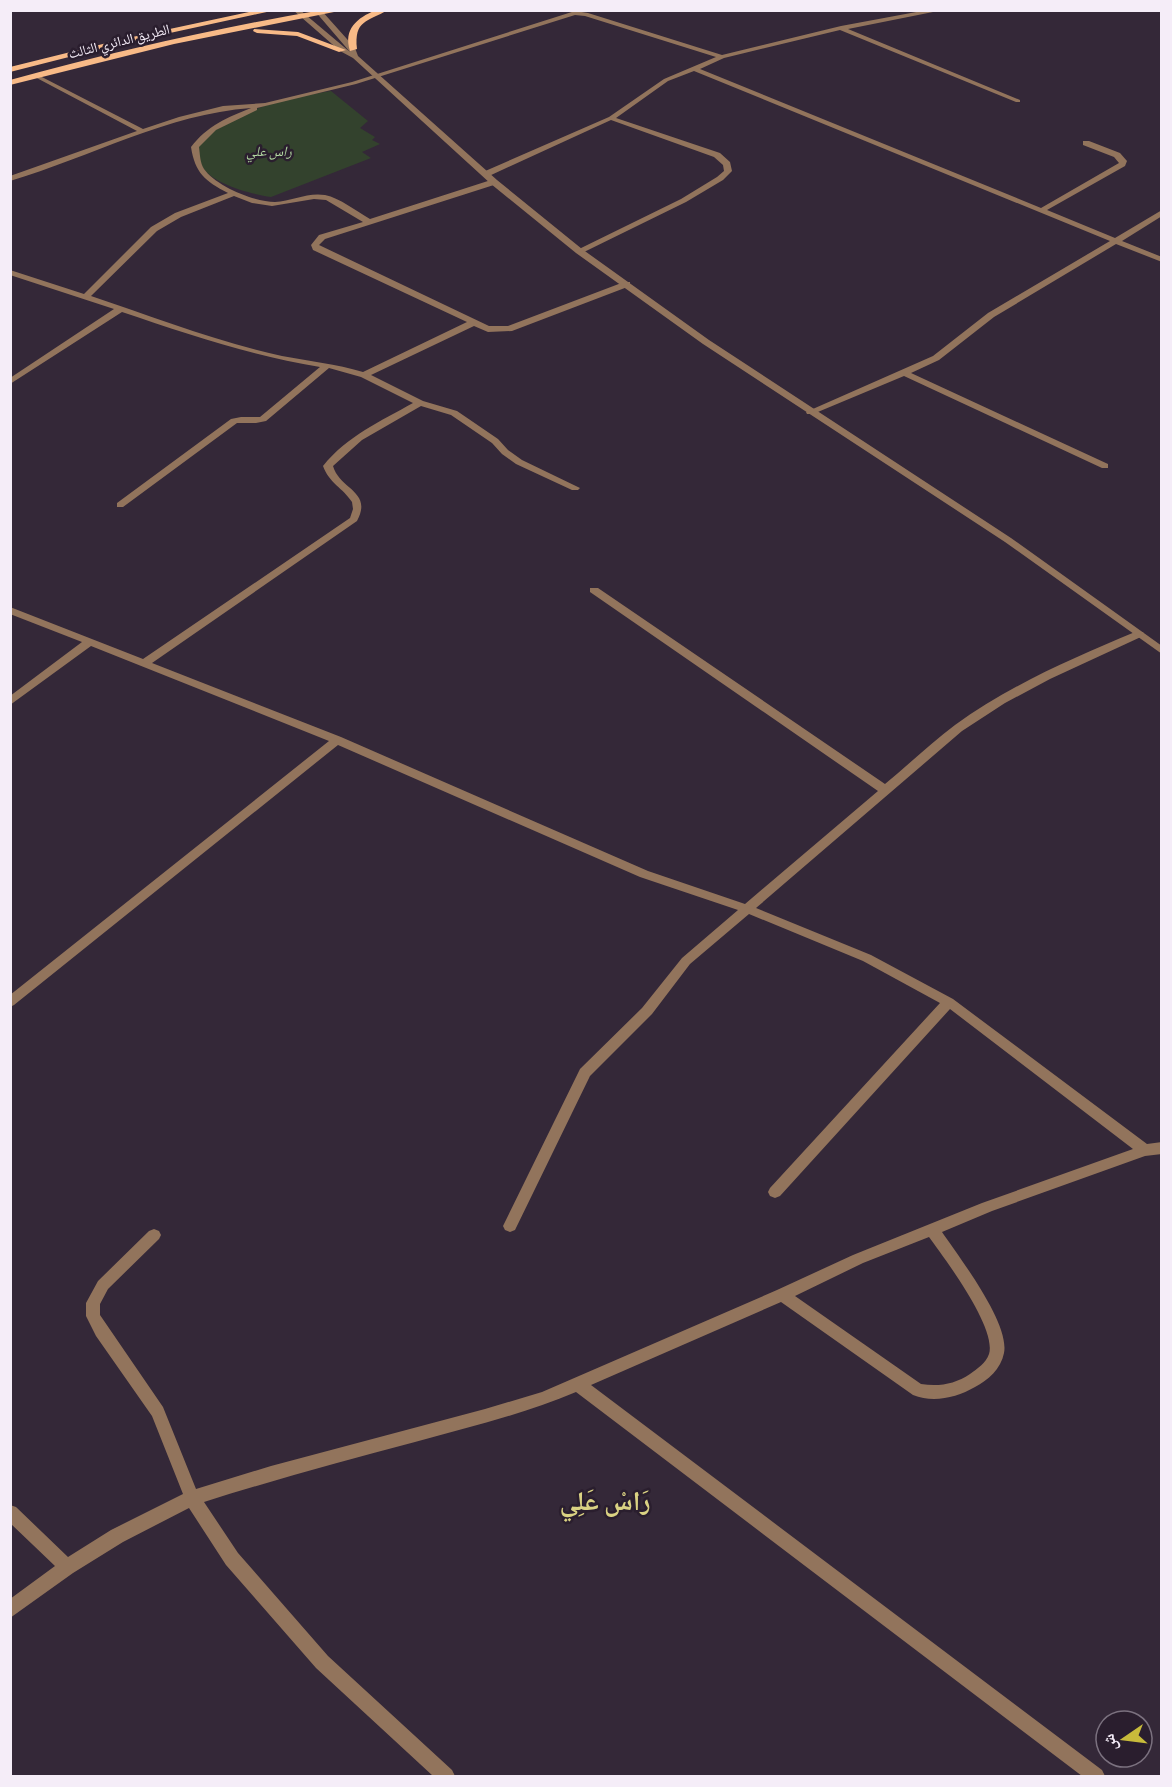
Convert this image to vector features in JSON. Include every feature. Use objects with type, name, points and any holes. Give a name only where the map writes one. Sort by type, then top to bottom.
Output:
[{"type":"main road","points":[[199,24],[233,10]]},
{"type":"main road","name":"الطريق الدائري الثالث","points":[[10,70],[123,41],[272,10]]},
{"type":"main road","name":"الطريق الدائري الثالث","points":[[10,83],[135,49],[299,13],[340,10]]},
{"type":"main road","points":[[354,53],[350,34],[354,26],[384,10]]},
{"type":"main road","points":[[209,33],[258,31],[298,34],[342,50]]},
{"type":"main road","points":[[123,41],[135,49]]},
{"type":"street","points":[[486,174],[611,118],[666,80],[722,57],[841,28],[940,10]]},
{"type":"street","points":[[318,12],[376,77],[494,182],[579,251],[706,342],[1008,540],[1161,651]]},
{"type":"street","points":[[299,13],[342,50],[354,53]]},
{"type":"street","points":[[10,178],[204,112],[265,105],[376,77],[576,13],[586,14],[722,57]]},
{"type":"street","points":[[841,28],[1018,101]]},
{"type":"street","points":[[694,69],[1161,260]]},
{"type":"street","points":[[36,76],[143,132]]},
{"type":"street","points":[[265,105],[225,121],[195,145],[202,171],[234,193],[260,203],[272,204],[321,196],[369,222]]},
{"type":"street","points":[[579,251],[682,201],[720,180],[728,171],[728,164],[717,155],[611,118]]},
{"type":"street","points":[[1041,211],[1122,164],[1123,161],[1116,155],[1086,143]]},
{"type":"street","points":[[494,182],[322,237],[315,245],[316,248],[488,329],[509,329],[627,284]]},
{"type":"street","points":[[85,298],[154,229],[178,215],[234,193]]},
{"type":"street","points":[[810,412],[904,374],[936,358],[992,315],[1161,212]]},
{"type":"street","points":[[10,272],[118,310],[247,349],[281,358],[328,365],[364,375],[420,403],[454,413],[495,441],[519,462],[574,488]]},
{"type":"street","points":[[10,382],[118,310]]},
{"type":"street","points":[[364,375],[473,323]]},
{"type":"street","points":[[120,505],[234,421],[263,419],[328,365]]},
{"type":"street","points":[[904,374],[1105,466]]},
{"type":"street","points":[[146,662],[354,519],[359,503],[332,479],[328,466],[336,455],[353,442],[420,403]]},
{"type":"street","points":[[594,590],[885,790]]},
{"type":"street","points":[[10,610],[146,662],[337,740],[644,874],[748,909],[850,950],[949,1002],[1145,1150]]},
{"type":"street","points":[[510,1226],[585,1073],[647,1011],[686,961],[958,728],[999,699],[1138,634]]},
{"type":"street","points":[[10,702],[91,641]]},
{"type":"street","points":[[10,1002],[337,740]]},
{"type":"street","points":[[775,1192],[949,1002]]},
{"type":"street","points":[[10,1610],[67,1567],[117,1536],[192,1498],[271,1473],[544,1398],[782,1295],[858,1259],[932,1229],[1145,1150],[1161,1148]]},
{"type":"street","points":[[782,1295],[918,1390],[933,1394],[971,1382],[988,1369],[998,1350],[991,1324],[932,1229]]},
{"type":"street","points":[[154,1235],[103,1285],[93,1303],[93,1316],[101,1331],[158,1412],[192,1498],[232,1559],[322,1662],[446,1776]]},
{"type":"street","points":[[576,1383],[1096,1776]]},
{"type":"street","points":[[10,1512],[67,1567]]},
{"type":"green space","name":"راس علي","points":[[331,91],[368,121],[360,128],[375,137],[372,140],[380,144],[362,152],[371,158],[271,197],[243,191],[222,183],[206,172],[200,163],[196,147],[224,124],[277,102]]},
{"type":"district","name":"رَاسْ عَلِي","points":[[605,1501]]}]
